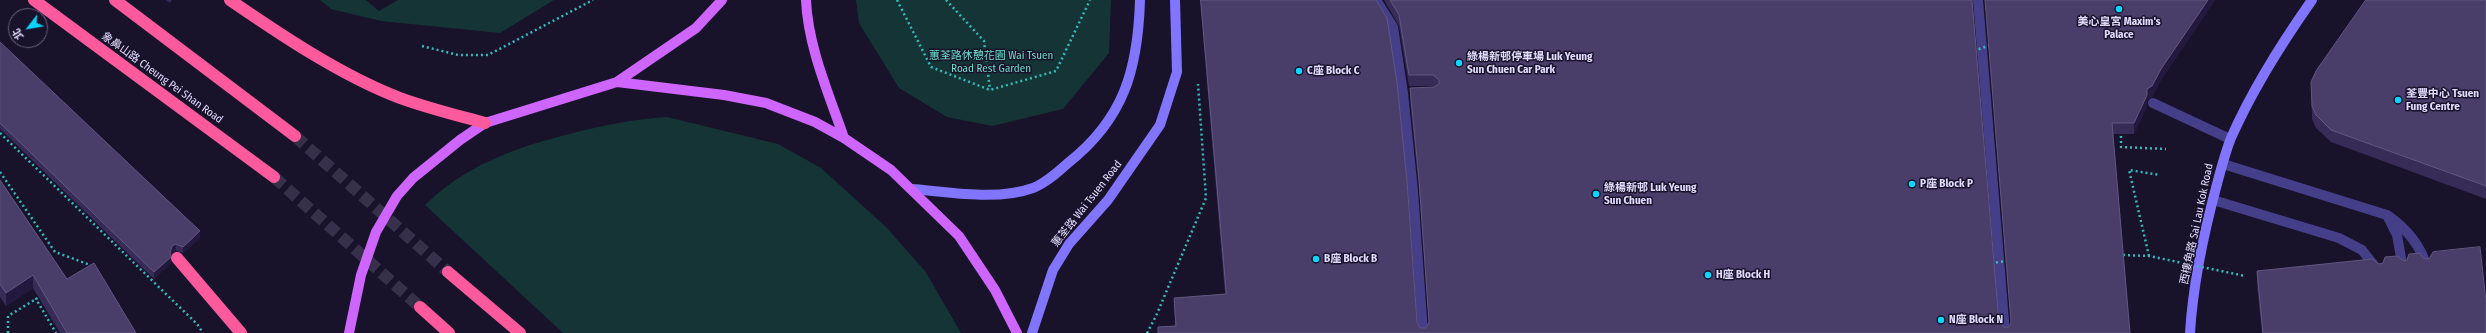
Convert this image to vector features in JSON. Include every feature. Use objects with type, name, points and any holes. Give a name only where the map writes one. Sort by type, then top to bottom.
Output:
[{"type":"highway","name":"象鼻山路 Cheung Pei Shan Road","points":[[34,0],[274,177]]},
{"type":"highway","points":[[116,0],[295,136]]},
{"type":"highway","points":[[230,0],[348,74],[376,88],[428,108],[485,123]]},
{"type":"highway","points":[[177,258],[241,333]]},
{"type":"highway","points":[[448,272],[520,333]]},
{"type":"highway","points":[[420,307],[449,333]]},
{"type":"main road","points":[[349,333],[361,275],[376,232],[397,196],[413,178],[430,163],[485,123],[617,82],[696,28],[722,0]]},
{"type":"main road","points":[[806,0],[806,14],[821,70],[844,138]]},
{"type":"main road","points":[[912,189],[1001,194],[1033,188],[1051,177],[1086,149],[1104,129],[1122,97],[1132,72],[1139,39],[1140,0]]},
{"type":"main road","name":"蕙荃路 Wai Tsuen Road","points":[[1032,333],[1048,282],[1069,244],[1108,200],[1160,125],[1177,72],[1175,0]]},
{"type":"main road","name":"西樓角路 Sai Lau Kok Road","points":[[2190,333],[2200,259],[2213,200],[2230,139],[2262,76],[2281,43],[2312,0]]},
{"type":"main road","points":[[617,82],[724,95],[766,103],[815,122],[844,138],[891,170],[959,236],[995,290],[1017,333]]},
{"type":"lane","points":[[1376,0],[1393,27],[1406,93],[1423,333]]},
{"type":"lane","points":[[1978,0],[2005,333]]},
{"type":"lane","points":[[2153,103],[2230,139]]},
{"type":"lane","points":[[2223,164],[2387,215],[2409,233],[2423,252],[2427,267]]},
{"type":"lane","points":[[2213,200],[2339,238],[2362,250],[2379,272]]},
{"type":"lane","points":[[2387,215],[2397,235],[2403,269]]},
{"type":"path","points":[[422,46],[458,55],[488,55],[593,0]]},
{"type":"path","points":[[897,0],[931,67],[990,90],[1056,71],[1090,0]]},
{"type":"path","points":[[946,0],[984,41],[990,90]]},
{"type":"path","points":[[1969,53],[1996,43]]},
{"type":"path","points":[[1147,333],[1156,316],[1206,198],[1198,81]]},
{"type":"path","points":[[2121,126],[2121,147],[2166,149]]},
{"type":"path","points":[[0,132],[203,333]]},
{"type":"path","points":[[2149,256],[2130,182],[2129,170],[2160,175]]},
{"type":"path","points":[[0,172],[55,252],[92,265],[96,272]]},
{"type":"path","points":[[2123,255],[2149,256],[2245,276]]},
{"type":"path","points":[[1987,264],[2013,261]]},
{"type":"path","points":[[86,269],[92,265]]},
{"type":"path","points":[[8,333],[8,316],[49,292]]},
{"type":"path","points":[[36,299],[56,333]]},
{"type":"green space","points":[[320,0],[366,0],[379,11],[398,0],[554,0],[500,33],[381,21],[331,9]]},
{"type":"green space","name":"蕙荃路休憩花園 Wai Tsuen Road Rest Garden","points":[[856,0],[1111,0],[1109,53],[1063,109],[992,126],[947,117],[899,88],[859,23]]},
{"type":"green space","points":[[667,117],[778,144],[821,168],[886,227],[925,271],[961,333],[563,333],[425,205],[440,191],[473,169],[526,146],[616,123]]},
{"type":"building","name":"綠楊新邨 Luk Yeung Sun Chuen","points":[[1201,0],[1376,0],[1387,18],[1397,83],[1407,181],[1417,322],[1420,328],[1426,328],[1429,322],[1419,179],[1410,88],[1434,87],[1439,84],[1439,80],[1433,75],[1409,75],[1399,15],[1390,0],[1972,0],[1999,322],[2005,328],[2009,327],[2011,322],[1985,0],[2208,0],[2161,69],[2152,86],[2147,89],[2147,95],[2134,123],[2112,123],[2130,333],[1158,333],[1158,327],[1176,326],[1174,298],[1226,294]]},
{"type":"building","name":"荃豐中心 Tsuen Fung Centre","points":[[2366,0],[2486,0],[2486,186],[2331,130],[2316,115],[2312,106],[2311,82],[2316,71]]},
{"type":"building","points":[[0,42],[200,231],[183,247],[176,244],[172,246],[170,253],[171,257],[154,272],[0,123]]},
{"type":"building","points":[[0,180],[67,279],[94,263],[136,333],[67,333],[33,275],[6,293],[0,284]]},
{"type":"building","points":[[2480,247],[2486,301],[2486,333],[2263,333],[2257,271],[2372,259],[2379,264],[2383,263],[2385,257],[2397,256],[2404,261],[2407,260],[2409,254],[2420,253],[2423,258],[2429,259],[2433,252]]},
{"type":"tunnel","points":[[295,136],[448,272]]},
{"type":"tunnel","points":[[274,177],[420,307]]},
{"type":"place","name":"美心皇宮 Maxim's Palace","points":[[2119,9]]},
{"type":"place","name":"綠楊新邨停車場 Luk Yeung Sun Chuen Car Park","points":[[1459,63]]},
{"type":"place","name":"C座 Block C","points":[[1299,71]]},
{"type":"place","name":"荃豐中心 Tsuen Fung Centre","points":[[2398,100]]},
{"type":"place","name":"P座 Block P","points":[[1912,184]]},
{"type":"place","name":"綠楊新邨 Luk Yeung Sun Chuen","points":[[1596,194]]},
{"type":"place","name":"B座 Block B","points":[[1316,259]]},
{"type":"place","name":"H座 Block H","points":[[1708,275]]},
{"type":"place","name":"N座 Block N","points":[[1941,320]]}]
